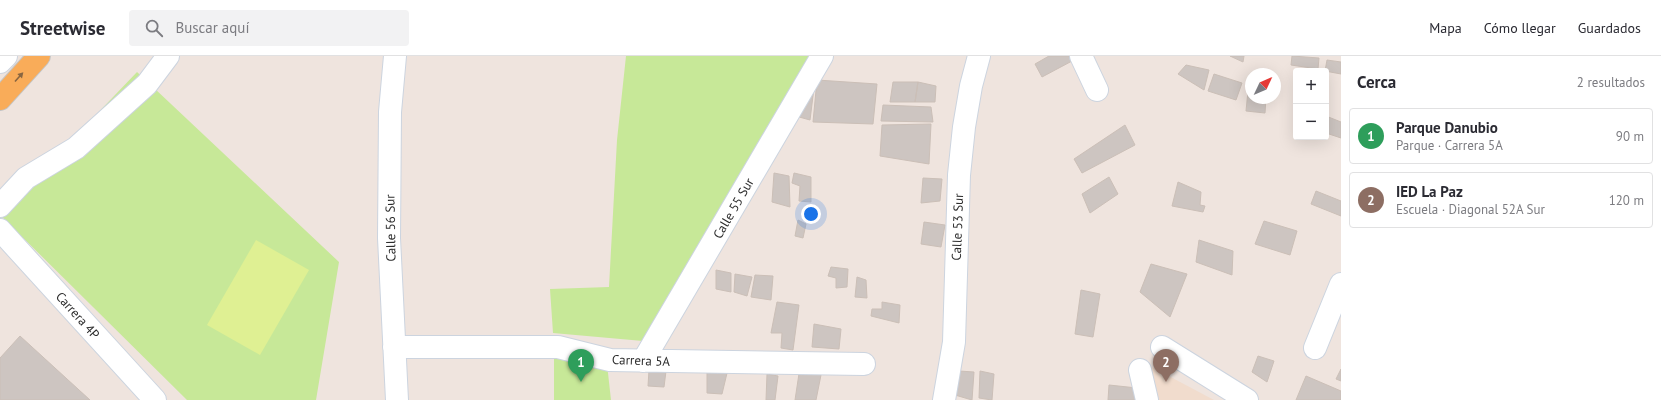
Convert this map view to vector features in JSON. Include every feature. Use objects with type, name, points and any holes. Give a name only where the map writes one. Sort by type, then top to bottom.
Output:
[{"type":"main road","points":[[0,99],[39,56]]},
{"type":"street","points":[[0,62],[6,56]]},
{"type":"street","points":[[0,206],[26,178],[76,148],[147,84],[168,56]]},
{"type":"street","name":"Calle 56 Sur","points":[[395,56],[390,112],[389,238],[396,400]]},
{"type":"street","name":"Calle 55 Sur","points":[[643,361],[822,56]]},
{"type":"street","name":"Calle 53 Sur","points":[[944,400],[954,342],[959,175],[964,127],[971,86],[979,56]]},
{"type":"street","points":[[1081,56],[1097,90]]},
{"type":"street","name":"Carrera 4P","points":[[0,230],[155,400]]},
{"type":"street","points":[[1315,348],[1341,284]]},
{"type":"street","name":"Carrera 5A","points":[[394,346],[558,347],[610,360],[864,364]]},
{"type":"street","points":[[1162,347],[1247,400]]},
{"type":"street","points":[[1140,370],[1147,400]]},
{"type":"shaded area","points":[[1148,365],[1214,400],[1155,400]]},
{"type":"green space","points":[[626,56],[809,56],[643,341],[553,333],[550,289],[609,287],[617,140]]},
{"type":"green space","points":[[137,72],[339,262],[316,400],[187,400],[0,215]]},
{"type":"green space","points":[[256,240],[309,270],[260,355],[207,325]]},
{"type":"green space","points":[[554,352],[607,364],[611,400],[554,400]]},
{"type":"building","points":[[1049,56],[1069,56],[1072,61],[1042,77],[1035,64]]},
{"type":"building","points":[[1230,56],[1244,56],[1243,62]]},
{"type":"building","points":[[1292,56],[1319,58],[1318,68],[1291,65]]},
{"type":"building","points":[[1327,60],[1341,62],[1341,74],[1329,72],[1329,68],[1326,68]]},
{"type":"building","points":[[1186,65],[1209,70],[1204,90],[1178,74]]},
{"type":"building","points":[[1214,74],[1242,83],[1236,100],[1208,91]]},
{"type":"building","points":[[815,80],[810,120],[792,115]]},
{"type":"building","points":[[817,80],[877,84],[873,124],[813,122]]},
{"type":"building","points":[[893,82],[918,82],[915,102],[890,102]]},
{"type":"building","points":[[918,82],[936,86],[935,102],[915,102]]},
{"type":"building","points":[[1247,104],[1266,104],[1265,113],[1246,111]]},
{"type":"building","points":[[883,105],[931,107],[933,122],[881,121]]},
{"type":"building","points":[[1329,117],[1341,122],[1341,138],[1329,134]]},
{"type":"building","points":[[931,124],[929,164],[880,156],[882,125]]},
{"type":"building","points":[[1125,125],[1135,145],[1082,173],[1074,159]]},
{"type":"building","points":[[774,173],[789,176],[790,207],[772,202]]},
{"type":"building","points":[[794,173],[811,177],[811,202],[799,201],[800,186],[792,183]]},
{"type":"building","points":[[1109,177],[1118,194],[1090,213],[1082,194]]},
{"type":"building","points":[[923,178],[942,179],[940,201],[921,203]]},
{"type":"building","points":[[1178,182],[1201,192],[1200,205],[1205,206],[1203,212],[1172,206]]},
{"type":"building","points":[[1316,191],[1341,201],[1341,216],[1311,204]]},
{"type":"building","points":[[798,220],[806,224],[803,238],[795,236]]},
{"type":"building","points":[[1264,221],[1297,231],[1290,255],[1255,244]]},
{"type":"building","points":[[924,222],[945,225],[941,247],[921,244]]},
{"type":"building","points":[[1199,240],[1233,251],[1232,275],[1196,262]]},
{"type":"building","points":[[1151,264],[1187,274],[1170,317],[1140,292]]},
{"type":"building","points":[[831,267],[848,269],[847,287],[836,288],[836,278],[828,276]]},
{"type":"building","points":[[716,270],[731,273],[731,292],[716,289]]},
{"type":"building","points":[[735,274],[752,277],[747,296],[734,292]]},
{"type":"building","points":[[755,275],[773,276],[771,300],[751,297]]},
{"type":"building","points":[[857,277],[866,280],[867,298],[855,297]]},
{"type":"building","points":[[1081,290],[1100,294],[1093,337],[1075,334]]},
{"type":"building","points":[[777,302],[799,305],[793,350],[781,348],[782,333],[771,333]]},
{"type":"building","points":[[882,302],[900,305],[899,323],[871,316],[872,309],[882,309]]},
{"type":"building","points":[[814,324],[841,329],[839,349],[812,347]]},
{"type":"building","points":[[20,336],[90,400],[0,400],[0,358]]},
{"type":"building","points":[[1258,356],[1274,361],[1267,382],[1252,372]]},
{"type":"building","points":[[800,367],[822,370],[816,400],[795,400]]},
{"type":"building","points":[[707,368],[728,369],[722,394],[707,393]]},
{"type":"building","points":[[1341,369],[1341,381],[1336,379]]},
{"type":"building","points":[[649,370],[666,371],[664,387],[648,386]]},
{"type":"building","points":[[959,371],[974,372],[972,400],[955,395]]},
{"type":"building","points":[[980,371],[994,374],[992,400],[979,398]]},
{"type":"building","points":[[767,374],[778,376],[775,400],[766,400]]},
{"type":"building","points":[[1306,376],[1341,391],[1341,400],[1296,400]]},
{"type":"building","points":[[1109,385],[1137,388],[1136,400],[1108,400]]},
{"type":"place","name":"Parque Danubio","points":[[581,382]]},
{"type":"place","name":"IED La Paz","points":[[1166,382]]}]
